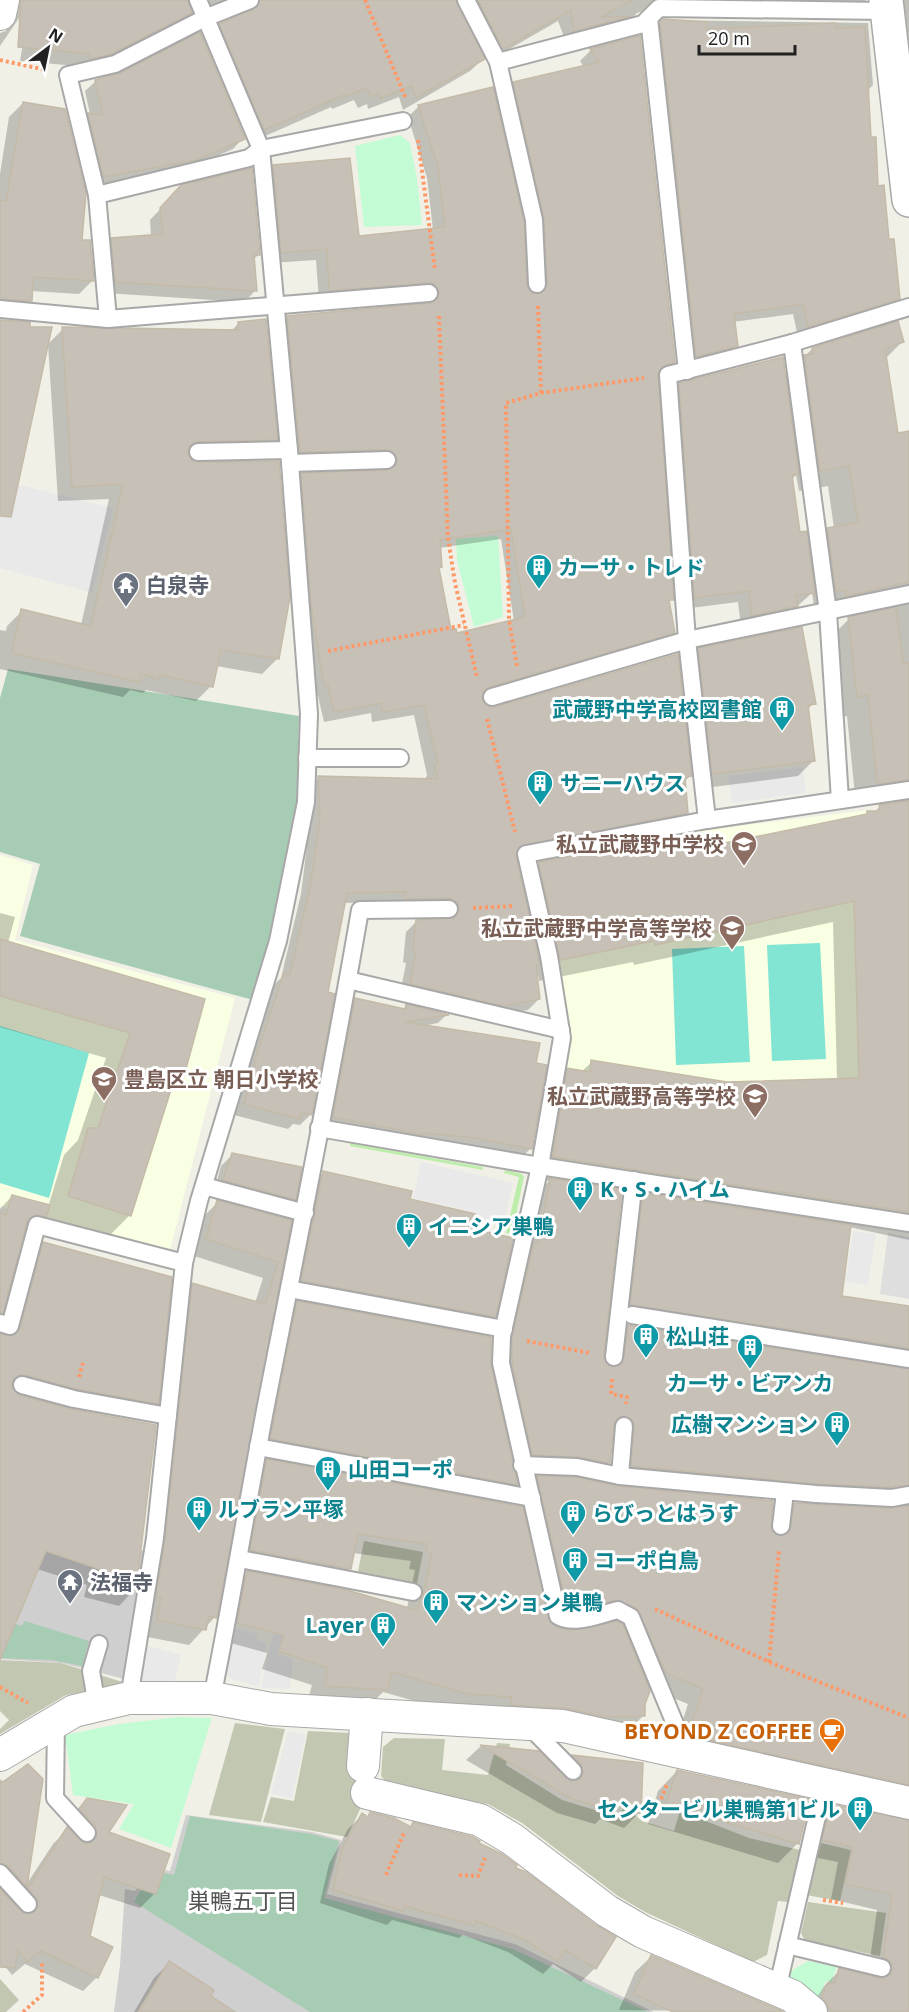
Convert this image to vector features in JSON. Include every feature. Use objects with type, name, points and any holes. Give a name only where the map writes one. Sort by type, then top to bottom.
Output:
[{"type":"street","points":[[0,14],[3,0]]},
{"type":"street","points":[[893,19],[909,200]]},
{"type":"street","points":[[0,1755],[74,1711],[129,1698],[212,1698],[270,1709],[562,1726],[824,1786],[909,1803]]},
{"type":"street","points":[[367,1714],[365,1779],[416,1804],[480,1820],[513,1839],[607,1911],[634,1926],[792,1996],[811,2012]]},
{"type":"lane","points":[[129,1698],[155,1538],[184,1263],[204,1185],[278,941],[306,802],[309,714],[277,304],[261,149],[198,0]]},
{"type":"lane","points":[[108,319],[97,195],[68,75],[115,64],[205,18],[250,0]]},
{"type":"lane","points":[[466,0],[498,62],[534,220],[537,284]]},
{"type":"lane","points":[[498,62],[643,24],[659,8],[893,19]]},
{"type":"lane","points":[[649,18],[687,371]]},
{"type":"lane","points":[[97,195],[249,158],[261,149],[403,121]]},
{"type":"lane","points":[[0,309],[108,319],[277,304],[434,299]]},
{"type":"lane","points":[[707,820],[687,640],[668,375],[792,344],[909,307]]},
{"type":"lane","points":[[792,344],[828,612],[840,800]]},
{"type":"lane","points":[[198,452],[387,460]]},
{"type":"lane","points":[[485,698],[687,640],[909,594]]},
{"type":"lane","points":[[307,758],[400,758]]},
{"type":"lane","points":[[687,1753],[631,1617],[618,1610],[579,1619],[563,1619],[558,1616],[532,1498],[522,1465],[501,1362],[503,1333],[540,1166],[562,1038],[538,904],[526,854],[707,820],[909,790]]},
{"type":"lane","points":[[212,1698],[240,1559],[258,1447],[305,1213],[360,910],[449,909]]},
{"type":"lane","points":[[348,980],[561,1030]]},
{"type":"lane","points":[[319,1128],[540,1166],[909,1222]]},
{"type":"lane","points":[[614,1357],[634,1180]]},
{"type":"lane","points":[[204,1185],[305,1213]]},
{"type":"lane","points":[[0,1323],[10,1326],[37,1225],[184,1263]]},
{"type":"lane","points":[[289,1288],[503,1333]]},
{"type":"lane","points":[[632,1315],[909,1359]]},
{"type":"lane","points":[[22,1385],[74,1399],[168,1416]]},
{"type":"lane","points":[[620,1476],[624,1426]]},
{"type":"lane","points":[[258,1447],[532,1498]]},
{"type":"lane","points":[[522,1465],[577,1467],[620,1476],[785,1492],[892,1497],[909,1495]]},
{"type":"lane","points":[[782,1526],[785,1492]]},
{"type":"lane","points":[[240,1559],[413,1592]]},
{"type":"lane","points":[[97,1706],[91,1671],[99,1644]]},
{"type":"lane","points":[[56,1720],[55,1798],[87,1833]]},
{"type":"lane","points":[[526,1723],[573,1771]]},
{"type":"lane","points":[[777,1990],[824,1786]]},
{"type":"lane","points":[[0,1873],[28,1904]]},
{"type":"lane","points":[[787,1945],[882,1968]]},
{"type":"path","points":[[0,60],[68,75]]},
{"type":"path","points":[[434,263],[435,273]]},
{"type":"path","points":[[537,284],[541,393]]},
{"type":"path","points":[[434,299],[448,538],[464,625],[485,698],[519,845],[526,854]]},
{"type":"path","points":[[521,689],[509,620],[506,403],[541,393],[668,375]]},
{"type":"path","points":[[304,656],[464,625]]},
{"type":"path","points":[[449,909],[538,904]]},
{"type":"path","points":[[503,1333],[614,1357],[611,1394],[627,1397],[624,1426]]},
{"type":"path","points":[[768,1662],[782,1526]]},
{"type":"path","points":[[651,1607],[768,1662],[909,1718]]},
{"type":"path","points":[[386,1875],[416,1804]]},
{"type":"path","points":[[23,2012],[42,1995],[42,1963]]},
{"type":"shaded area","points":[[0,480],[113,508],[92,593],[0,568]]},
{"type":"shaded area","points":[[8,669],[299,716],[297,800],[274,928],[253,1000],[20,936],[40,864],[0,852],[0,698]]},
{"type":"shaded area","points":[[803,767],[806,793],[732,803],[728,776]]},
{"type":"shaded area","name":"私立武蔵野中学高等学校","points":[[909,808],[909,1216],[558,1160],[549,1152],[571,1034],[538,869],[548,856],[656,836],[861,811]]},
{"type":"shaded area","name":"豊島区立 朝日小学校","points":[[0,855],[33,865],[15,940],[235,998],[170,1250],[0,1206]]},
{"type":"shaded area","points":[[820,943],[826,1059],[772,1061],[767,945]]},
{"type":"shaded area","points":[[744,946],[750,1062],[676,1065],[672,949]]},
{"type":"shaded area","points":[[0,1026],[89,1053],[49,1198],[0,1183]]},
{"type":"shaded area","points":[[421,1162],[513,1183],[504,1224],[481,1220],[480,1225],[476,1225],[478,1213],[413,1198]]},
{"type":"shaded area","points":[[853,1231],[876,1234],[868,1285],[845,1282]]},
{"type":"shaded area","points":[[888,1233],[909,1237],[909,1299],[880,1294]]},
{"type":"shaded area","name":"法福寺","points":[[0,1470],[112,1543],[148,1552],[128,1680],[62,1663],[0,1659]]},
{"type":"shaded area","points":[[364,1541],[423,1552],[416,1589],[357,1577]]},
{"type":"shaded area","points":[[291,1576],[345,1587],[338,1613],[295,1599],[277,1654],[293,1659],[290,1689],[261,1688],[268,1653]]},
{"type":"shaded area","points":[[3,1619],[21,1626],[25,1621],[89,1641],[82,1666],[52,1660],[0,1658],[0,1626]]},
{"type":"shaded area","points":[[234,1628],[257,1634],[257,1640],[267,1643],[259,1687],[229,1678],[227,1673]]},
{"type":"shaded area","points":[[148,1646],[181,1655],[175,1681],[140,1682]]},
{"type":"shaded area","points":[[0,1660],[61,1663],[129,1684],[66,1695],[0,1734],[0,1729],[9,1720],[0,1711]]},
{"type":"shaded area","points":[[235,1723],[285,1729],[261,1822],[209,1815]]},
{"type":"shaded area","points":[[288,1731],[306,1734],[292,1799],[271,1794]]},
{"type":"shaded area","points":[[308,1731],[350,1733],[355,1744],[355,1798],[363,1803],[347,1837],[263,1822],[271,1797],[294,1801]]},
{"type":"shaded area","points":[[394,1738],[445,1739],[442,1770],[488,1775],[497,1743],[510,1744],[506,1765],[562,1800],[618,1817],[625,1806],[642,1821],[674,1831],[680,1811],[749,1838],[800,1850],[788,1902],[778,1901],[767,1955],[753,1962],[645,1912],[618,1896],[522,1823],[488,1804],[391,1787],[381,1776],[383,1747]]},
{"type":"shaded area","points":[[186,1815],[312,1832],[341,1840],[327,1894],[515,1944],[654,2012],[114,2012],[125,1889],[135,1891],[148,1867],[170,1871]]},
{"type":"shaded area","points":[[190,1816],[311,1834],[339,1841],[324,1898],[513,1949],[648,2012],[310,2012],[134,1902],[152,1871],[174,1875]]},
{"type":"shaded area","points":[[821,1843],[851,1850],[840,1901],[806,1895]]},
{"type":"shaded area","points":[[808,1902],[886,1913],[880,1956],[805,1941],[801,1933]]},
{"type":"shaded area","points":[[0,1979],[19,2000],[6,2012],[0,2012]]},
{"type":"green space","points":[[400,135],[410,143],[417,178],[422,225],[364,227],[355,146]]},
{"type":"green space","points":[[498,536],[503,617],[474,627],[457,560],[456,539]]},
{"type":"green space","points":[[350,1143],[483,1167],[483,1170],[350,1146]]},
{"type":"green space","points":[[505,1170],[522,1174],[524,1177],[512,1234],[506,1233],[519,1177],[504,1173]]},
{"type":"green space","points":[[179,1717],[212,1718],[171,1848],[119,1829],[134,1804],[73,1795],[65,1735],[119,1724]]},
{"type":"green space","points":[[808,1961],[837,1967],[831,1982],[826,1981],[816,2003],[790,1979],[791,1971]]},
{"type":"building","points":[[21,0],[188,0],[192,13],[111,54],[90,59],[89,54],[18,47]]},
{"type":"building","points":[[260,0],[456,0],[485,59],[416,98],[412,86],[381,98],[379,93],[370,97],[367,88],[345,97],[344,95],[264,130],[219,24],[254,9]]},
{"type":"building","points":[[478,0],[633,0],[601,17],[631,16],[574,31],[571,10],[503,49]]},
{"type":"building","points":[[663,19],[706,22],[706,29],[835,23],[835,28],[865,27],[871,137],[876,137],[878,186],[884,185],[889,239],[894,239],[900,299],[808,327],[803,304],[734,314],[738,346],[696,357],[660,22]]},
{"type":"building","points":[[200,32],[245,139],[196,160],[103,177],[88,113],[103,115],[95,80],[120,73]]},
{"type":"building","points":[[640,36],[675,362],[662,367],[658,376],[674,600],[669,600],[675,633],[489,687],[484,690],[482,699],[485,705],[495,707],[678,654],[692,776],[685,777],[688,813],[519,847],[516,856],[540,964],[536,965],[540,999],[503,1006],[410,984],[416,952],[413,951],[416,920],[454,918],[459,909],[458,903],[449,898],[405,899],[406,892],[347,893],[328,992],[335,994],[312,1115],[301,1113],[300,1119],[244,1104],[258,1050],[284,973],[290,975],[311,882],[320,817],[318,776],[438,779],[434,766],[438,765],[424,705],[383,712],[381,703],[334,712],[328,685],[324,685],[311,605],[301,473],[387,470],[396,465],[397,459],[392,451],[387,450],[300,452],[287,316],[430,303],[438,298],[439,292],[434,284],[428,283],[329,291],[327,249],[281,253],[273,165],[350,158],[359,236],[445,227],[438,167],[418,105],[493,87],[524,221],[527,285],[533,294],[542,293],[547,284],[544,218],[513,82],[599,62],[590,49]],"holes":[[[511,529],[525,617],[457,633],[456,629],[451,630],[439,568],[442,567],[440,540]]]},
{"type":"building","points":[[23,102],[65,109],[86,193],[82,240],[90,240],[94,281],[33,277],[32,301],[0,299],[0,200],[6,201]]},
{"type":"building","points":[[252,168],[260,255],[254,255],[257,291],[115,282],[111,238],[163,234],[160,208],[181,185]]},
{"type":"building","points":[[266,319],[278,440],[197,442],[189,446],[188,453],[192,461],[198,462],[279,461],[290,597],[279,659],[221,650],[213,687],[160,675],[159,679],[141,674],[139,682],[12,653],[21,609],[91,626],[123,484],[72,487],[62,327],[238,330],[238,322]]},
{"type":"building","points":[[0,320],[30,322],[30,327],[52,327],[11,517],[0,516]]},
{"type":"building","points":[[898,321],[904,342],[885,348],[898,433],[909,431],[909,582],[846,596],[846,590],[836,591],[827,528],[858,522],[849,466],[820,471],[804,355],[813,354],[812,348]]},
{"type":"building","points":[[783,357],[799,474],[792,475],[800,532],[807,531],[815,593],[796,595],[798,606],[752,616],[749,591],[694,598],[679,383]]},
{"type":"building","points":[[896,607],[903,663],[909,663],[909,780],[877,784],[868,695],[857,697],[848,617]]},
{"type":"building","points":[[802,627],[816,704],[808,705],[815,761],[712,774],[698,648]]},
{"type":"building","name":"私立武蔵野中学高等学校","points":[[909,801],[909,1212],[553,1157],[567,1068],[590,1072],[591,1060],[727,1082],[859,1078],[854,901],[655,945],[654,941],[560,960],[539,862],[691,834],[691,842],[709,838],[710,846],[867,814],[867,811],[880,811],[879,805]]},
{"type":"building","points":[[0,939],[205,999],[184,1076],[175,1077],[131,1216],[68,1196],[88,1128],[98,1128],[130,1033],[0,996]]},
{"type":"building","points":[[355,998],[405,1009],[406,1004],[449,1015],[405,1022],[540,1043],[536,1063],[547,1065],[532,1149],[476,1138],[424,1133],[424,1135],[333,1117]]},
{"type":"building","points":[[232,1153],[302,1167],[296,1200],[223,1180]]},
{"type":"building","name":"イニシア巣鴨","points":[[323,1171],[412,1191],[410,1199],[476,1214],[473,1229],[513,1238],[496,1317],[301,1281]]},
{"type":"building","points":[[550,1178],[622,1189],[604,1356],[607,1365],[613,1367],[623,1363],[628,1325],[909,1369],[909,1485],[891,1487],[817,1484],[631,1466],[634,1426],[633,1421],[625,1416],[619,1417],[614,1425],[610,1463],[578,1457],[532,1455],[512,1362],[512,1337],[534,1243],[538,1244]]},
{"type":"building","points":[[643,1193],[851,1225],[842,1296],[909,1306],[909,1348],[630,1305]]},
{"type":"building","points":[[12,1195],[50,1205],[46,1217],[35,1215],[27,1222],[3,1313],[0,1313],[0,1213],[6,1215]]},
{"type":"building","points":[[217,1200],[292,1220],[217,1618],[209,1616],[206,1630],[157,1620],[161,1597],[156,1596],[165,1539],[192,1283],[265,1304],[278,1262],[206,1239]]},
{"type":"building","points":[[43,1242],[172,1277],[159,1404],[76,1389],[25,1375],[19,1375],[12,1382],[12,1388],[19,1395],[71,1409],[156,1425],[136,1590],[99,1581],[102,1570],[46,1551],[0,1660],[0,1334],[12,1336],[20,1329]]},
{"type":"building","points":[[297,1301],[491,1337],[491,1365],[518,1485],[270,1439]]},
{"type":"building","points":[[267,1459],[523,1507],[550,1622],[560,1628],[572,1630],[617,1621],[623,1624],[650,1691],[645,1704],[645,1716],[606,1717],[564,1708],[511,1705],[511,1697],[468,1694],[392,1672],[387,1690],[324,1686],[328,1668],[279,1651],[284,1635],[237,1623],[247,1571],[347,1590],[416,1610],[423,1595],[432,1553],[426,1552],[427,1544],[358,1534],[351,1569],[250,1550]]},
{"type":"building","points":[[537,1476],[576,1477],[619,1486],[773,1501],[771,1530],[780,1536],[790,1532],[794,1503],[891,1508],[909,1506],[909,1785],[691,1736],[689,1731],[703,1689],[666,1673],[637,1608],[616,1600],[586,1608],[567,1608]]},
{"type":"building","points":[[480,1745],[539,1751],[571,1781],[580,1779],[583,1773],[581,1764],[572,1755],[643,1763],[641,1814],[615,1804],[612,1810],[572,1799]]},
{"type":"building","points":[[28,1764],[43,1779],[27,1887],[8,1866],[0,1863],[0,1784]]},
{"type":"building","points":[[677,1770],[810,1799],[799,1844],[666,1804]]},
{"type":"building","points":[[87,1798],[127,1805],[109,1832],[170,1854],[156,1894],[104,1877],[90,1936],[113,1947],[98,1978],[41,1951],[27,1962],[18,1950],[15,1968],[0,1967],[0,1889],[24,1914],[35,1911],[38,1901],[28,1888],[67,1827],[83,1843],[90,1843],[97,1837],[95,1826],[79,1809]]},
{"type":"building","points":[[831,1804],[909,1820],[909,2012],[832,2012],[822,1997],[828,1983],[835,1983],[839,1968],[880,1978],[889,1976],[892,1970],[890,1961],[883,1957],[892,1894],[845,1884],[853,1847],[822,1840]]},
{"type":"building","points":[[370,1812],[394,1818],[411,1827],[413,1822],[473,1837],[480,1841],[479,1843],[502,1854],[517,1865],[516,1868],[526,1872],[596,1925],[616,1937],[596,1969],[565,1950],[558,1961],[523,1939],[476,1921],[474,1925],[404,1906],[403,1911],[333,1890],[342,1849],[362,1813],[368,1817]]},
{"type":"building","points":[[651,1955],[783,2012],[673,2012],[634,1994]]},
{"type":"building","points":[[169,1961],[214,1990],[211,1996],[235,2012],[138,2012]]},
{"type":"place","name":"カーサ・トレド","points":[[539,590]]},
{"type":"place","name":"白泉寺","points":[[126,608]]},
{"type":"place","name":"武蔵野中学高校図書館","points":[[782,732]]},
{"type":"place","name":"サニーハウス","points":[[540,806]]},
{"type":"place","name":"私立武蔵野中学校","points":[[744,867]]},
{"type":"place","name":"私立武蔵野中学高等学校","points":[[732,951]]},
{"type":"place","name":"豊島区立 朝日小学校","points":[[104,1102]]},
{"type":"place","name":"私立武蔵野高等学校","points":[[755,1119]]},
{"type":"place","name":"K・S・ハイム","points":[[580,1212]]},
{"type":"place","name":"イニシア巣鴨","points":[[409,1249]]},
{"type":"place","name":"松山荘","points":[[646,1359]]},
{"type":"place","name":"カーサ・ビアンカ","points":[[750,1370]]},
{"type":"place","name":"広樹マンション","points":[[837,1447]]},
{"type":"place","name":"山田コーポ","points":[[328,1492]]},
{"type":"place","name":"ルブラン平塚","points":[[199,1532]]},
{"type":"place","name":"らびっとはうす","points":[[573,1536]]},
{"type":"place","name":"コーポ白鳥","points":[[575,1583]]},
{"type":"place","name":"法福寺","points":[[70,1605]]},
{"type":"place","name":"マンション巣鴨","points":[[436,1625]]},
{"type":"place","name":"Layer","points":[[383,1648]]},
{"type":"place","name":"BEYOND Z COFFEE","points":[[832,1754]]},
{"type":"place","name":"センタービル巣鴨第1ビル","points":[[860,1832]]},
{"type":"district","name":"巣鴨五丁目","points":[[243,1900]]}]
